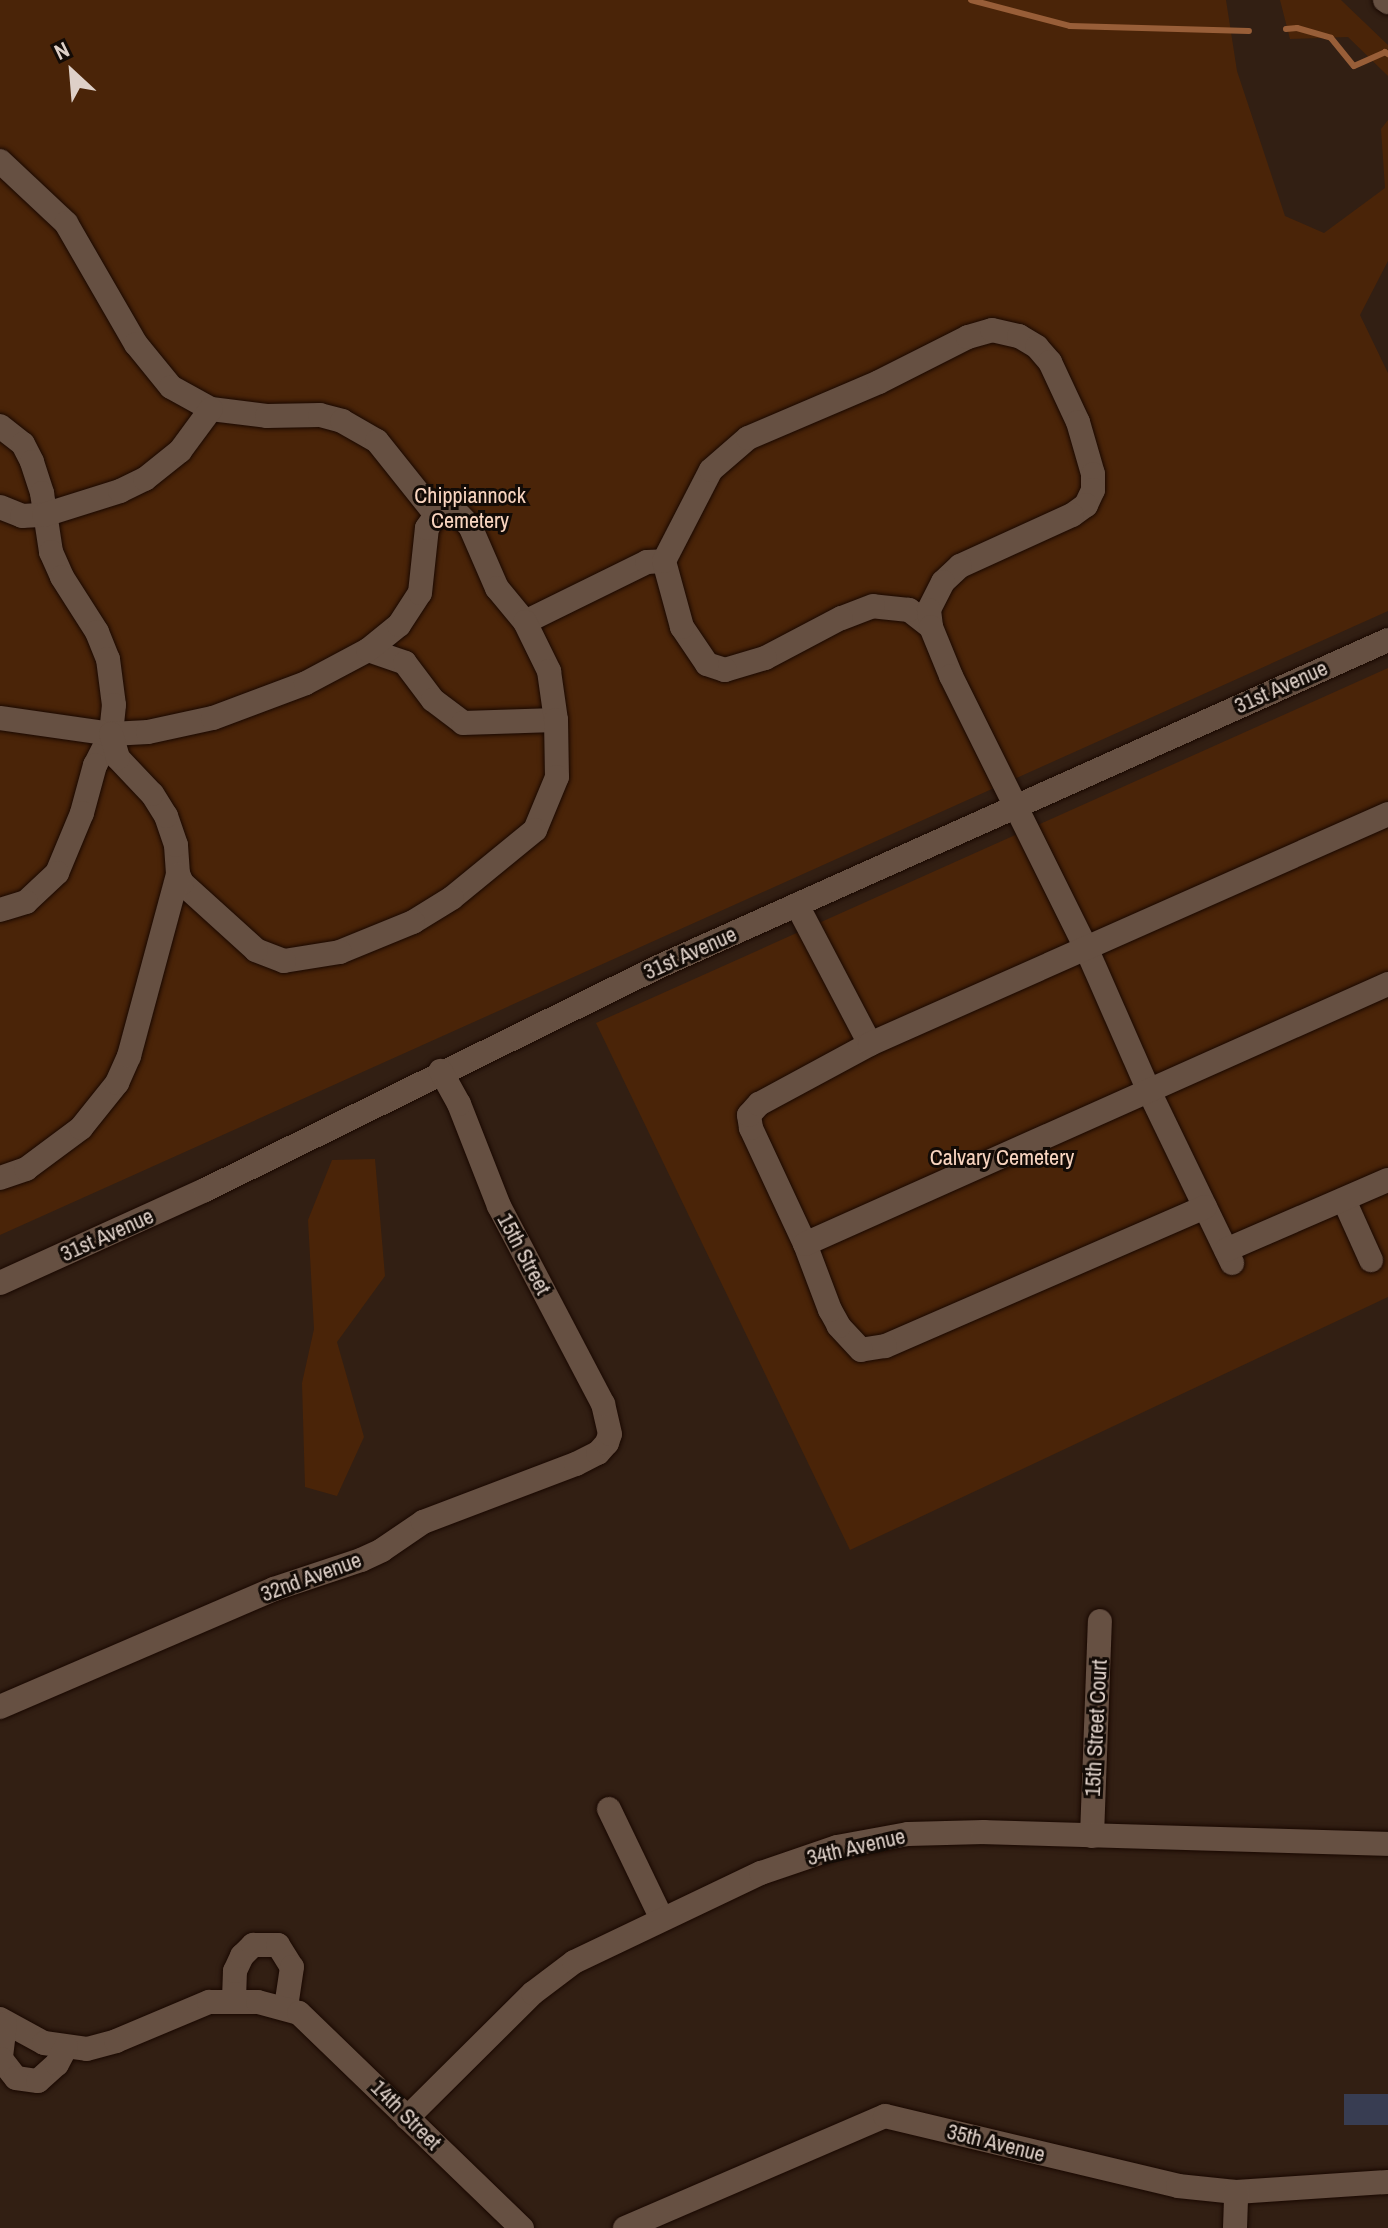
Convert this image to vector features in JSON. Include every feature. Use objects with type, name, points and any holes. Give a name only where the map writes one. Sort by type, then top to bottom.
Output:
[{"type":"street","points":[[0,161],[66,223],[156,371],[171,387],[211,409],[267,416],[320,415],[342,421],[377,441],[436,515]]},
{"type":"street","points":[[931,627],[909,610],[873,606],[841,618],[765,658],[725,670],[707,664],[682,627],[664,561],[711,470],[748,438],[879,382],[968,337],[992,330],[1019,336],[1037,347],[1050,362],[1078,422],[1093,474],[1093,490],[1086,505],[1072,515],[960,566],[943,582],[937,593],[929,610],[931,627],[1013,807],[1087,950],[1149,1091],[1229,1256],[1388,1180]]},
{"type":"street","points":[[0,507],[22,516],[44,515],[120,491],[145,479],[180,451],[211,409]]},
{"type":"street","points":[[0,426],[23,444],[32,462],[56,565],[97,632],[108,659],[114,705],[111,734],[95,765],[82,813],[57,873],[26,902],[0,910]]},
{"type":"street","points":[[0,718],[111,734],[148,732],[213,718],[306,683],[368,650],[399,625],[420,593],[427,528],[436,515],[451,513],[470,526],[497,588],[525,622],[549,671],[556,720],[557,777],[535,830],[452,898],[413,922],[369,941],[305,959],[284,961],[256,950],[197,900],[178,874]]},
{"type":"street","points":[[525,622],[647,562],[664,561]]},
{"type":"street","name":"31st Avenue","points":[[0,1283],[205,1190],[441,1071],[797,905],[1388,640]]},
{"type":"street","points":[[368,650],[405,663],[433,700],[463,723],[556,720]]},
{"type":"street","points":[[0,1178],[26,1169],[81,1128],[117,1083],[129,1056],[178,874],[176,845],[166,816],[152,794],[118,758],[111,734]]},
{"type":"street","points":[[1205,1207],[871,1350],[861,1350],[839,1326],[751,1128],[749,1115],[759,1104],[870,1044],[1388,814]]},
{"type":"street","points":[[797,905],[870,1044]]},
{"type":"street","points":[[805,1244],[1388,984]]},
{"type":"street","name":"15th Street","points":[[441,1071],[459,1104],[499,1206],[603,1404],[610,1434]]},
{"type":"street","points":[[1344,1200],[1371,1260]]},
{"type":"street","name":"32nd Avenue","points":[[0,1707],[274,1589],[361,1560],[448,1511],[576,1464],[598,1453],[610,1434]]},
{"type":"street","name":"15th Street Court","points":[[1092,1836],[1100,1621]]},
{"type":"street","points":[[609,1809],[662,1919]]},
{"type":"street","name":"34th Avenue","points":[[407,2118],[551,1978],[574,1962],[773,1869],[874,1839],[984,1832],[1388,1844]]},
{"type":"street","points":[[234,1999],[235,1971],[242,1956],[253,1945],[278,1945],[292,1967],[286,2007]]},
{"type":"street","name":"14th Street","points":[[66,2047],[47,2075],[38,2081],[16,2078],[1,2059],[3,2021],[44,2043],[98,2047],[209,2002],[234,1999],[286,2007],[313,2023],[522,2228]]},
{"type":"street","name":"35th Avenue","points":[[625,2228],[885,2116],[1178,2186],[1236,2192],[1388,2182]]},
{"type":"street","points":[[1235,2228],[1236,2192]]},
{"type":"green space","name":"Chippiannock Cemetery","points":[[0,0],[1226,0],[1237,71],[1285,216],[1324,233],[1385,188],[1381,129],[1388,120],[1388,261],[1360,315],[1388,373],[1388,611],[0,1235]]},
{"type":"green space","points":[[1280,0],[1341,0],[1388,45],[1388,76],[1348,37],[1290,39]]},
{"type":"green space","name":"Calvary Cemetery","points":[[1388,668],[1388,1297],[850,1550],[596,1023]]},
{"type":"green space","points":[[375,1159],[385,1276],[337,1342],[364,1437],[337,1496],[305,1487],[302,1383],[314,1329],[308,1220],[332,1160]]},
{"type":"building","points":[[1344,2094],[1388,2094],[1388,2125],[1344,2125]]},
{"type":"waterway","points":[[971,0],[1070,26],[1249,31]]},
{"type":"waterway","points":[[1286,29],[1297,28],[1331,38],[1354,66],[1385,52],[1388,54]]}]
